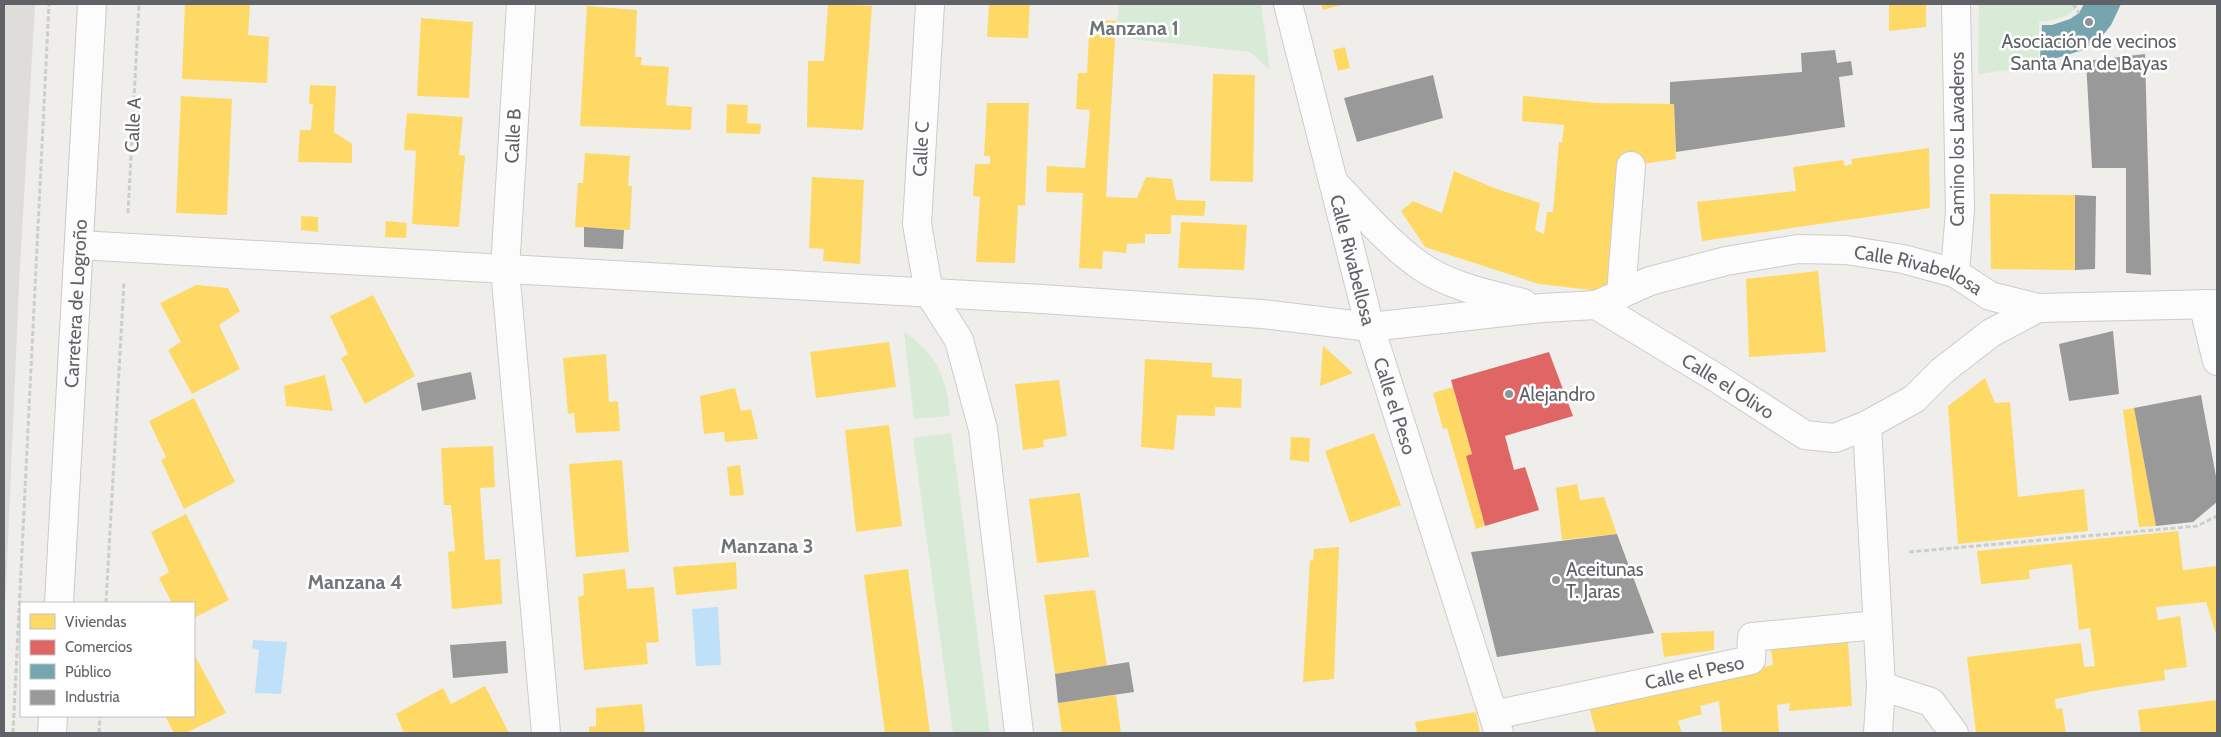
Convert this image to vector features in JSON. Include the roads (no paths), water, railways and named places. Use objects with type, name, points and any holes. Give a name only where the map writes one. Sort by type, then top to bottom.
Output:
[{"type":"street","name":"Carretera de Logroño","points":[[60,602],[92,4]]},
{"type":"street","name":"Calle B","points":[[521,4],[505,269],[546,733]]},
{"type":"street","name":"Calle C","points":[[929,293],[917,224],[930,4]]},
{"type":"street","name":"Calle Rivabellosa","points":[[1288,4],[1370,327],[1542,308],[1596,305],[1650,282],[1726,261],[1798,249],[1846,250],[1884,256],[1955,274],[1990,296],[2038,308],[2210,304]]},
{"type":"street","name":"Camino los Lavaderos","points":[[1955,274],[1960,210],[1956,4]]},
{"type":"street","points":[[1621,294],[1631,166]]},
{"type":"street","points":[[1335,185],[1387,238],[1423,268],[1471,290],[1542,308]]},
{"type":"street","points":[[79,245],[929,293],[1262,314],[1370,327]]},
{"type":"street","points":[[929,293],[959,340],[983,429],[1019,733]]},
{"type":"street","points":[[2210,304],[2217,361]]},
{"type":"street","name":"Calle el Olivo","points":[[1596,305],[1805,434],[1835,438],[1867,425],[1914,399],[1942,371],[1991,333],[2038,308]]},
{"type":"street","name":"Calle el Peso","points":[[1370,327],[1496,724],[1751,660],[1752,637],[1876,626]]},
{"type":"street","points":[[1867,425],[1876,626],[1881,686],[1878,733]]},
{"type":"street","points":[[1881,686],[1931,702],[1954,733]]},
{"type":"street","points":[[52,733],[53,717]]},
{"type":"water","points":[[718,607],[721,665],[696,666],[692,609]]},
{"type":"water","points":[[253,640],[287,642],[281,694],[255,693],[259,650],[252,648]]},
{"type":"place","name":"Asociación de vecinos Santa Ana de Bayas","points":[[2089,22]]},
{"type":"place","name":"Alejandro","points":[[1509,394]]},
{"type":"place","name":"Aceitunas T. Jaras","points":[[1556,580]]},
{"type":"district","name":"Manzana 1","points":[[1134,28]]},
{"type":"district","name":"Manzana 3","points":[[767,546]]},
{"type":"district","name":"Manzana 4","points":[[355,582]]}]
